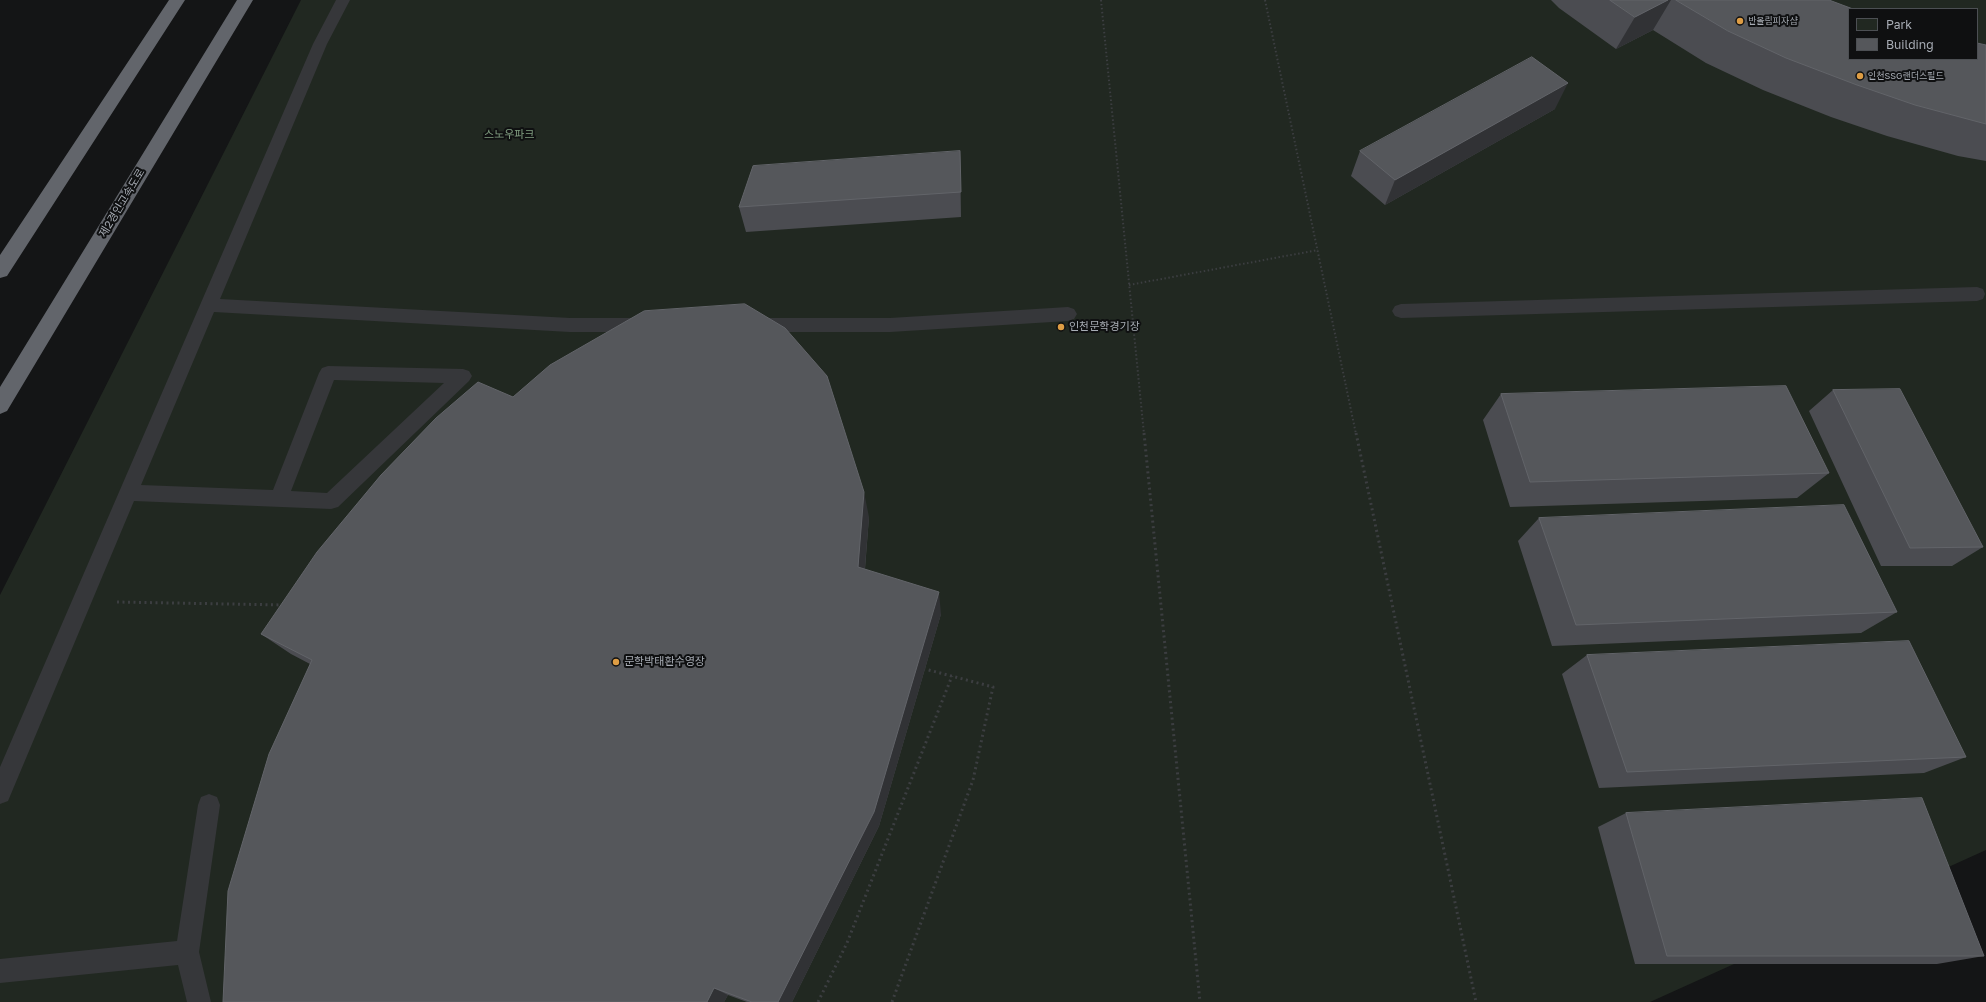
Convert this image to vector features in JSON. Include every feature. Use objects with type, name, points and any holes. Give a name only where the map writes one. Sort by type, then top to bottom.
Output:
[{"type":"highway","points":[[0,271],[177,0]]},
{"type":"highway","name":"제2경인고속도로","points":[[0,405],[245,0]]},
{"type":"lane","points":[[0,793],[320,44],[344,0]]},
{"type":"lane","points":[[1400,311],[1977,294]]},
{"type":"lane","points":[[209,305],[570,326],[658,325]]},
{"type":"lane","points":[[738,325],[890,325],[1068,314]]},
{"type":"lane","points":[[129,493],[331,500],[463,376],[328,373],[279,498]]},
{"type":"lane","points":[[199,1002],[187,952],[209,805]]},
{"type":"lane","points":[[0,971],[187,952]]},
{"type":"path","points":[[1101,0],[1200,1002]]},
{"type":"path","points":[[1265,0],[1476,1002]]},
{"type":"path","points":[[1129,285],[1318,250]]},
{"type":"path","points":[[82,601],[285,605]]},
{"type":"path","points":[[892,1002],[973,780],[993,687],[924,669]]},
{"type":"path","points":[[818,1002],[847,942],[952,676]]},
{"type":"green space","name":"인천문학경기장","points":[[301,0],[1986,0],[1986,850],[1650,1002],[0,1002],[0,595]]},
{"type":"building","points":[[1610,0],[1668,0],[1635,17]]},
{"type":"building","points":[[1676,0],[1829,0],[1850,8],[1848,8],[1848,60],[1978,60],[1978,43],[1986,45],[1986,124],[1915,105],[1857,85],[1786,58],[1728,31]]},
{"type":"building","points":[[1532,57],[1568,83],[1395,180],[1360,151]]},
{"type":"building","points":[[960,151],[961,192],[739,207],[753,166]]},
{"type":"building","name":"문학박태환수영장","points":[[745,304],[785,328],[827,376],[864,492],[858,567],[939,592],[874,812],[778,1002],[752,1002],[714,988],[707,1002],[223,1002],[228,891],[269,754],[312,660],[261,634],[317,552],[381,475],[436,418],[478,382],[513,397],[550,365],[644,311]]},
{"type":"building","points":[[1786,386],[1829,473],[1530,482],[1501,394]]},
{"type":"building","points":[[1900,389],[1983,547],[1910,548],[1833,390]]},
{"type":"building","points":[[1844,505],[1897,612],[1576,625],[1539,518]]},
{"type":"building","points":[[1909,641],[1966,757],[1627,772],[1587,655]]},
{"type":"building","points":[[1922,798],[1984,956],[1667,956],[1626,813]]},
{"type":"place","name":"반올림피자샵","points":[[1740,21]]},
{"type":"place","name":"인천SSG랜더스필드","points":[[1860,76]]},
{"type":"place","name":"인천문학경기장","points":[[1061,327]]},
{"type":"place","name":"문학박태환수영장","points":[[616,662]]},
{"type":"park label","name":"스노우파크","points":[[509,135]]}]
